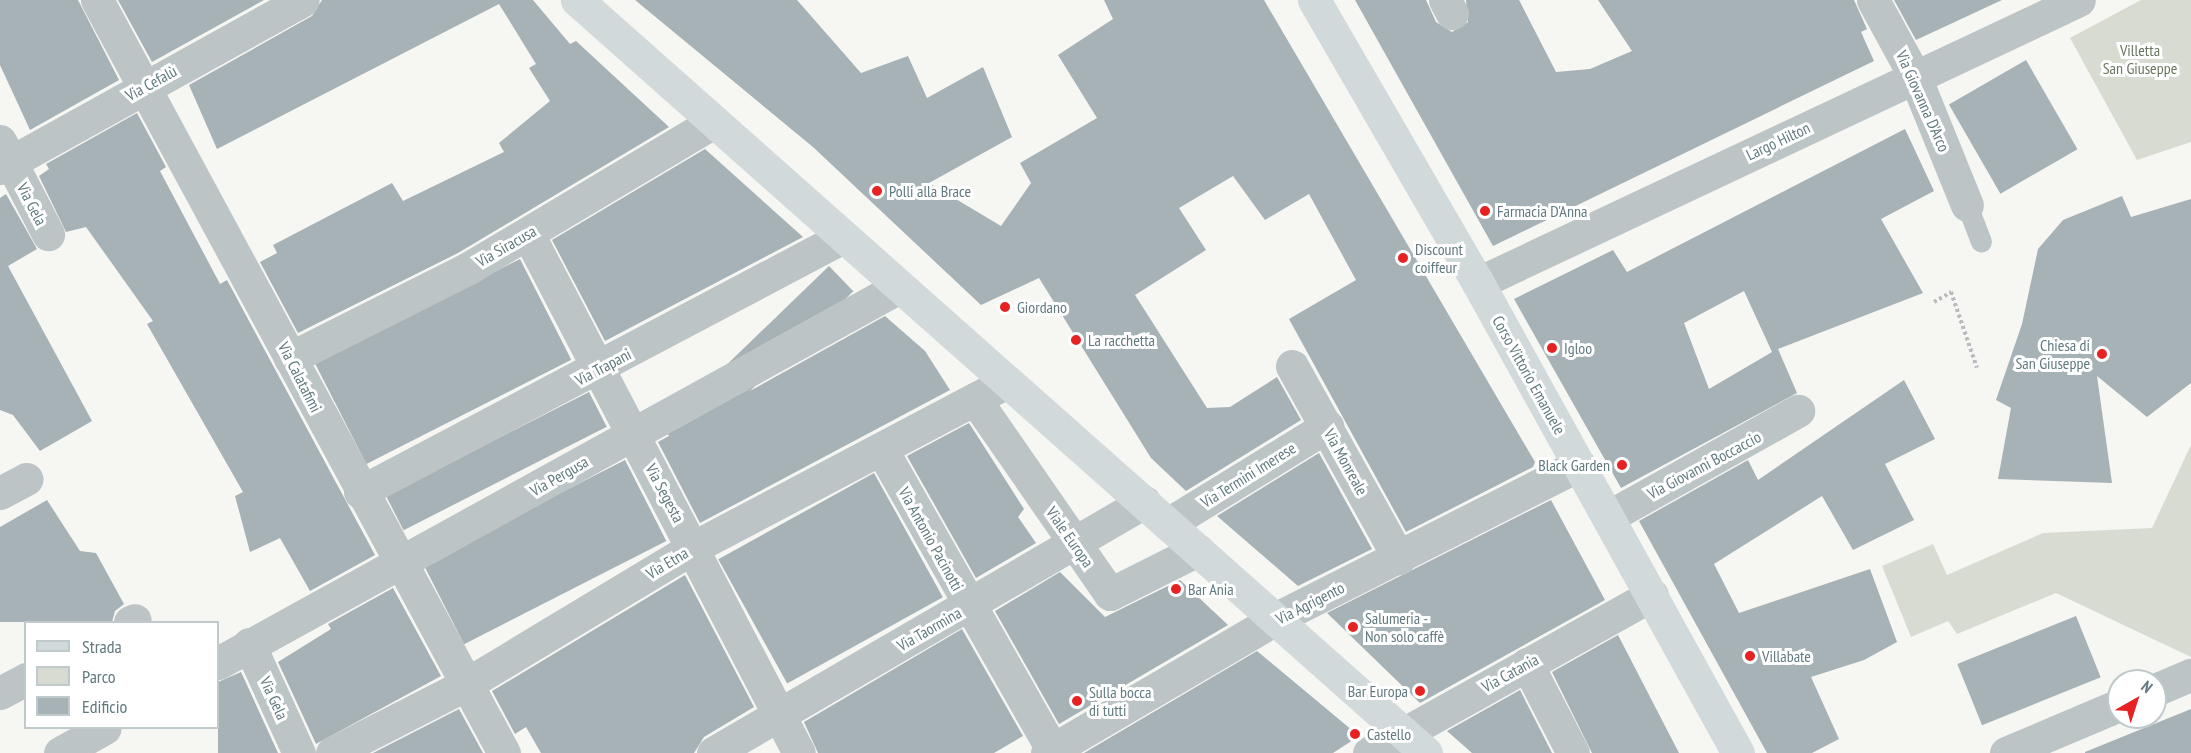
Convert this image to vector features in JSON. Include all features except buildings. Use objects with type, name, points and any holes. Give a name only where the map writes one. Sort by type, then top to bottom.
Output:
[{"type":"main road","points":[[577,0],[1415,743]]},
{"type":"main road","name":"Corso Vittorio Emanuele","points":[[1320,2],[1738,753]]},
{"type":"street","name":"Via Calatafimi","points":[[97,0],[291,358],[360,492],[504,753]]},
{"type":"street","name":"Via Giovanna D'Arco","points":[[1874,0],[1915,77],[1967,205]]},
{"type":"street","name":"Largo Hilton","points":[[1478,283],[2079,0]]},
{"type":"street","name":"Via Cefalù","points":[[4,157],[145,87],[300,1]]},
{"type":"street","name":"Via Siracusa","points":[[291,358],[528,234],[714,122]]},
{"type":"street","name":"Via Gela","points":[[4,157],[48,234]]},
{"type":"street","name":"Via Segesta","points":[[528,234],[597,370],[694,547],[800,753]]},
{"type":"street","name":"Via Trapani","points":[[360,492],[597,370],[843,237]]},
{"type":"street","name":"Via Pergusa","points":[[219,662],[899,287]]},
{"type":"street","name":"Via Monreale","points":[[1283,362],[1327,426],[1400,558]]},
{"type":"street","name":"Via Etna","points":[[332,753],[465,685],[694,547],[882,450],[1007,382]]},
{"type":"street","name":"Viale Europa","points":[[975,399],[1110,594],[1197,550]]},
{"type":"street","name":"Via Giovanni Boccaccio","points":[[1608,517],[1798,411]]},
{"type":"street","name":"Via Termini Imerese","points":[[1168,525],[1327,426]]},
{"type":"street","name":"Via Antonio Pacinotti","points":[[882,450],[1051,752]]},
{"type":"street","name":"Via Agrigento","points":[[1051,752],[1275,620],[1579,465]]},
{"type":"street","name":"Via Taormina","points":[[713,753],[1144,502]]},
{"type":"street","name":"Via Catania","points":[[1369,753],[1415,743],[1527,664],[1652,595]]},
{"type":"street","name":"Via Gela","points":[[249,644],[299,753]]},
{"type":"street","points":[[1527,664],[1573,753]]},
{"type":"street","points":[[2167,685],[2191,675]]},
{"type":"street","points":[[0,693],[24,680]]},
{"type":"street","points":[[2006,753],[2107,710]]},
{"type":"street","points":[[60,753],[103,729]]},
{"type":"lane","points":[[1967,205],[1980,241]]},
{"type":"path","points":[[1934,302],[1951,292],[1977,368]]},
{"type":"green space","name":"Villetta San Giuseppe","points":[[2141,0],[2191,0],[2191,142],[2137,160],[2070,38]]},
{"type":"green space","points":[[2191,445],[2191,657],[2056,593],[1957,634],[1948,621],[1911,637],[1882,566],[1933,544],[1947,575],[2043,533],[2152,528]]},
{"type":"place","name":"Polli alla Brace","points":[[877,191]]},
{"type":"place","name":"Farmacia D'Anna","points":[[1485,211]]},
{"type":"place","name":"Discount coiffeur","points":[[1403,258]]},
{"type":"place","name":"Giordano","points":[[1005,307]]},
{"type":"place","name":"La racchetta","points":[[1076,340]]},
{"type":"place","name":"Igloo","points":[[1552,348]]},
{"type":"place","name":"Chiesa di San Giuseppe","points":[[2102,354]]},
{"type":"place","name":"Black Garden","points":[[1622,465]]},
{"type":"place","name":"Bar Ania","points":[[1176,589]]},
{"type":"place","name":"Salumeria - Non solo caffè","points":[[1353,627]]},
{"type":"place","name":"Villabate","points":[[1750,656]]},
{"type":"place","name":"Bar Europa","points":[[1420,691]]},
{"type":"place","name":"Sulla bocca di tutti","points":[[1077,701]]},
{"type":"place","name":"Castello","points":[[1355,734]]}]
